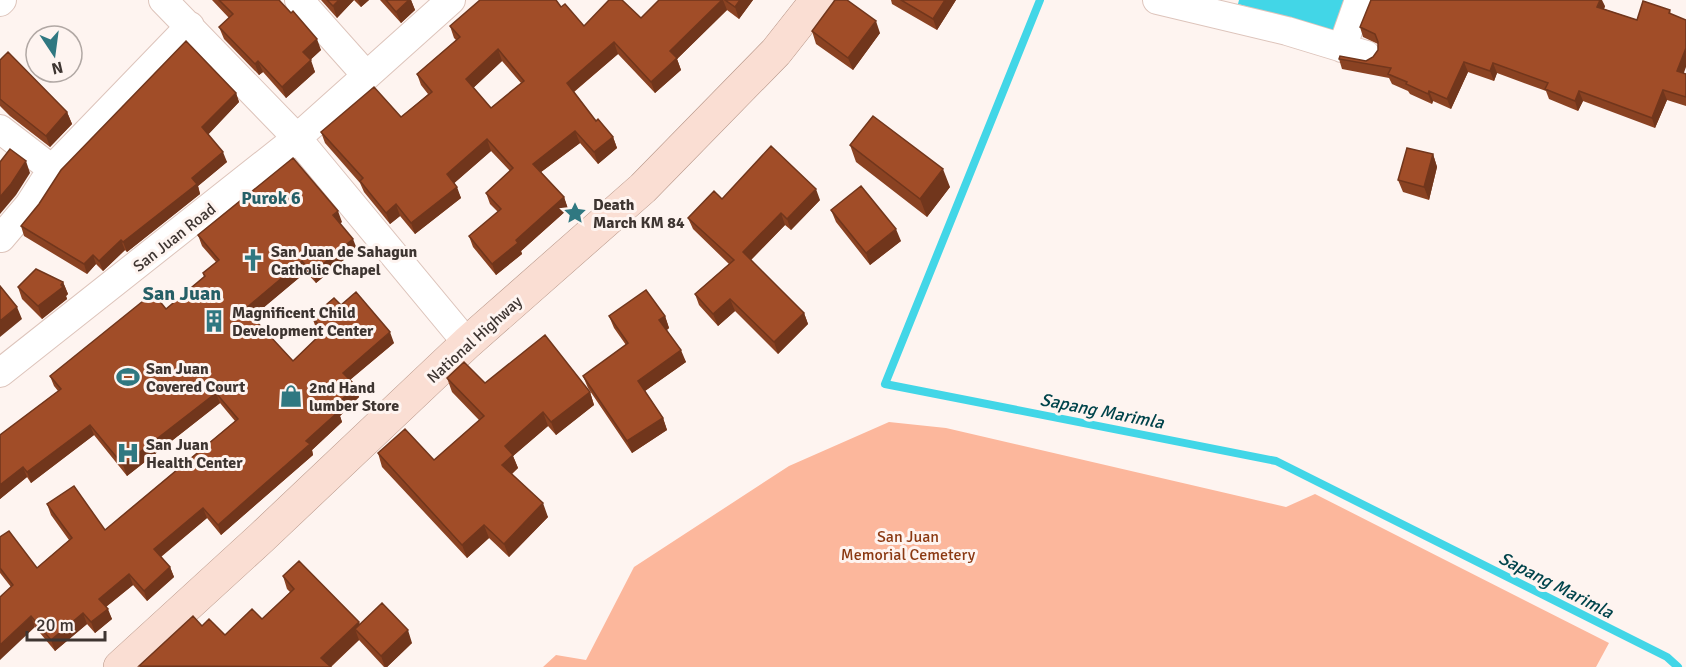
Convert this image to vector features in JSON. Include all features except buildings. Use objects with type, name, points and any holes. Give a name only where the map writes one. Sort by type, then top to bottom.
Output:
[{"type":"main road","name":"National Highway","points":[[120,667],[468,343],[643,188],[776,52],[817,0]]},
{"type":"street","points":[[163,0],[297,138],[468,343]]},
{"type":"street","points":[[299,0],[366,75]]},
{"type":"street","name":"San Juan Road","points":[[0,373],[297,138],[451,0]]},
{"type":"street","points":[[1157,0],[1287,31],[1354,51],[1359,0]]},
{"type":"street","points":[[1,238],[28,205],[52,169],[190,26]]},
{"type":"street","points":[[0,129],[52,169]]},
{"type":"green space","name":"San Juan Memorial Cemetery","points":[[889,422],[946,428],[1286,507],[1315,494],[1609,643],[1596,667],[543,667],[556,655],[586,660],[634,567],[789,466]]},
{"type":"water","points":[[1239,0],[1348,0],[1339,28],[1331,31],[1238,4]]},
{"type":"waterway","name":"Sapang Marimla","points":[[1040,0],[885,384],[1276,461],[1667,657],[1678,667]]},
{"type":"place","name":"Death March KM 84","points":[[575,213]]},
{"type":"place","name":"San Juan de Sahagun Catholic Chapel","points":[[253,260]]},
{"type":"place","name":"Magnificent Child Development Center","points":[[214,321]]},
{"type":"place","name":"San Juan Covered Court","points":[[128,377]]},
{"type":"place","name":"2nd Hand lumber Store","points":[[291,396]]},
{"type":"place","name":"San Juan Health Center","points":[[128,453]]},
{"type":"district","name":"Purok 6","points":[[271,198]]},
{"type":"district","name":"San Juan","points":[[182,293]]}]
